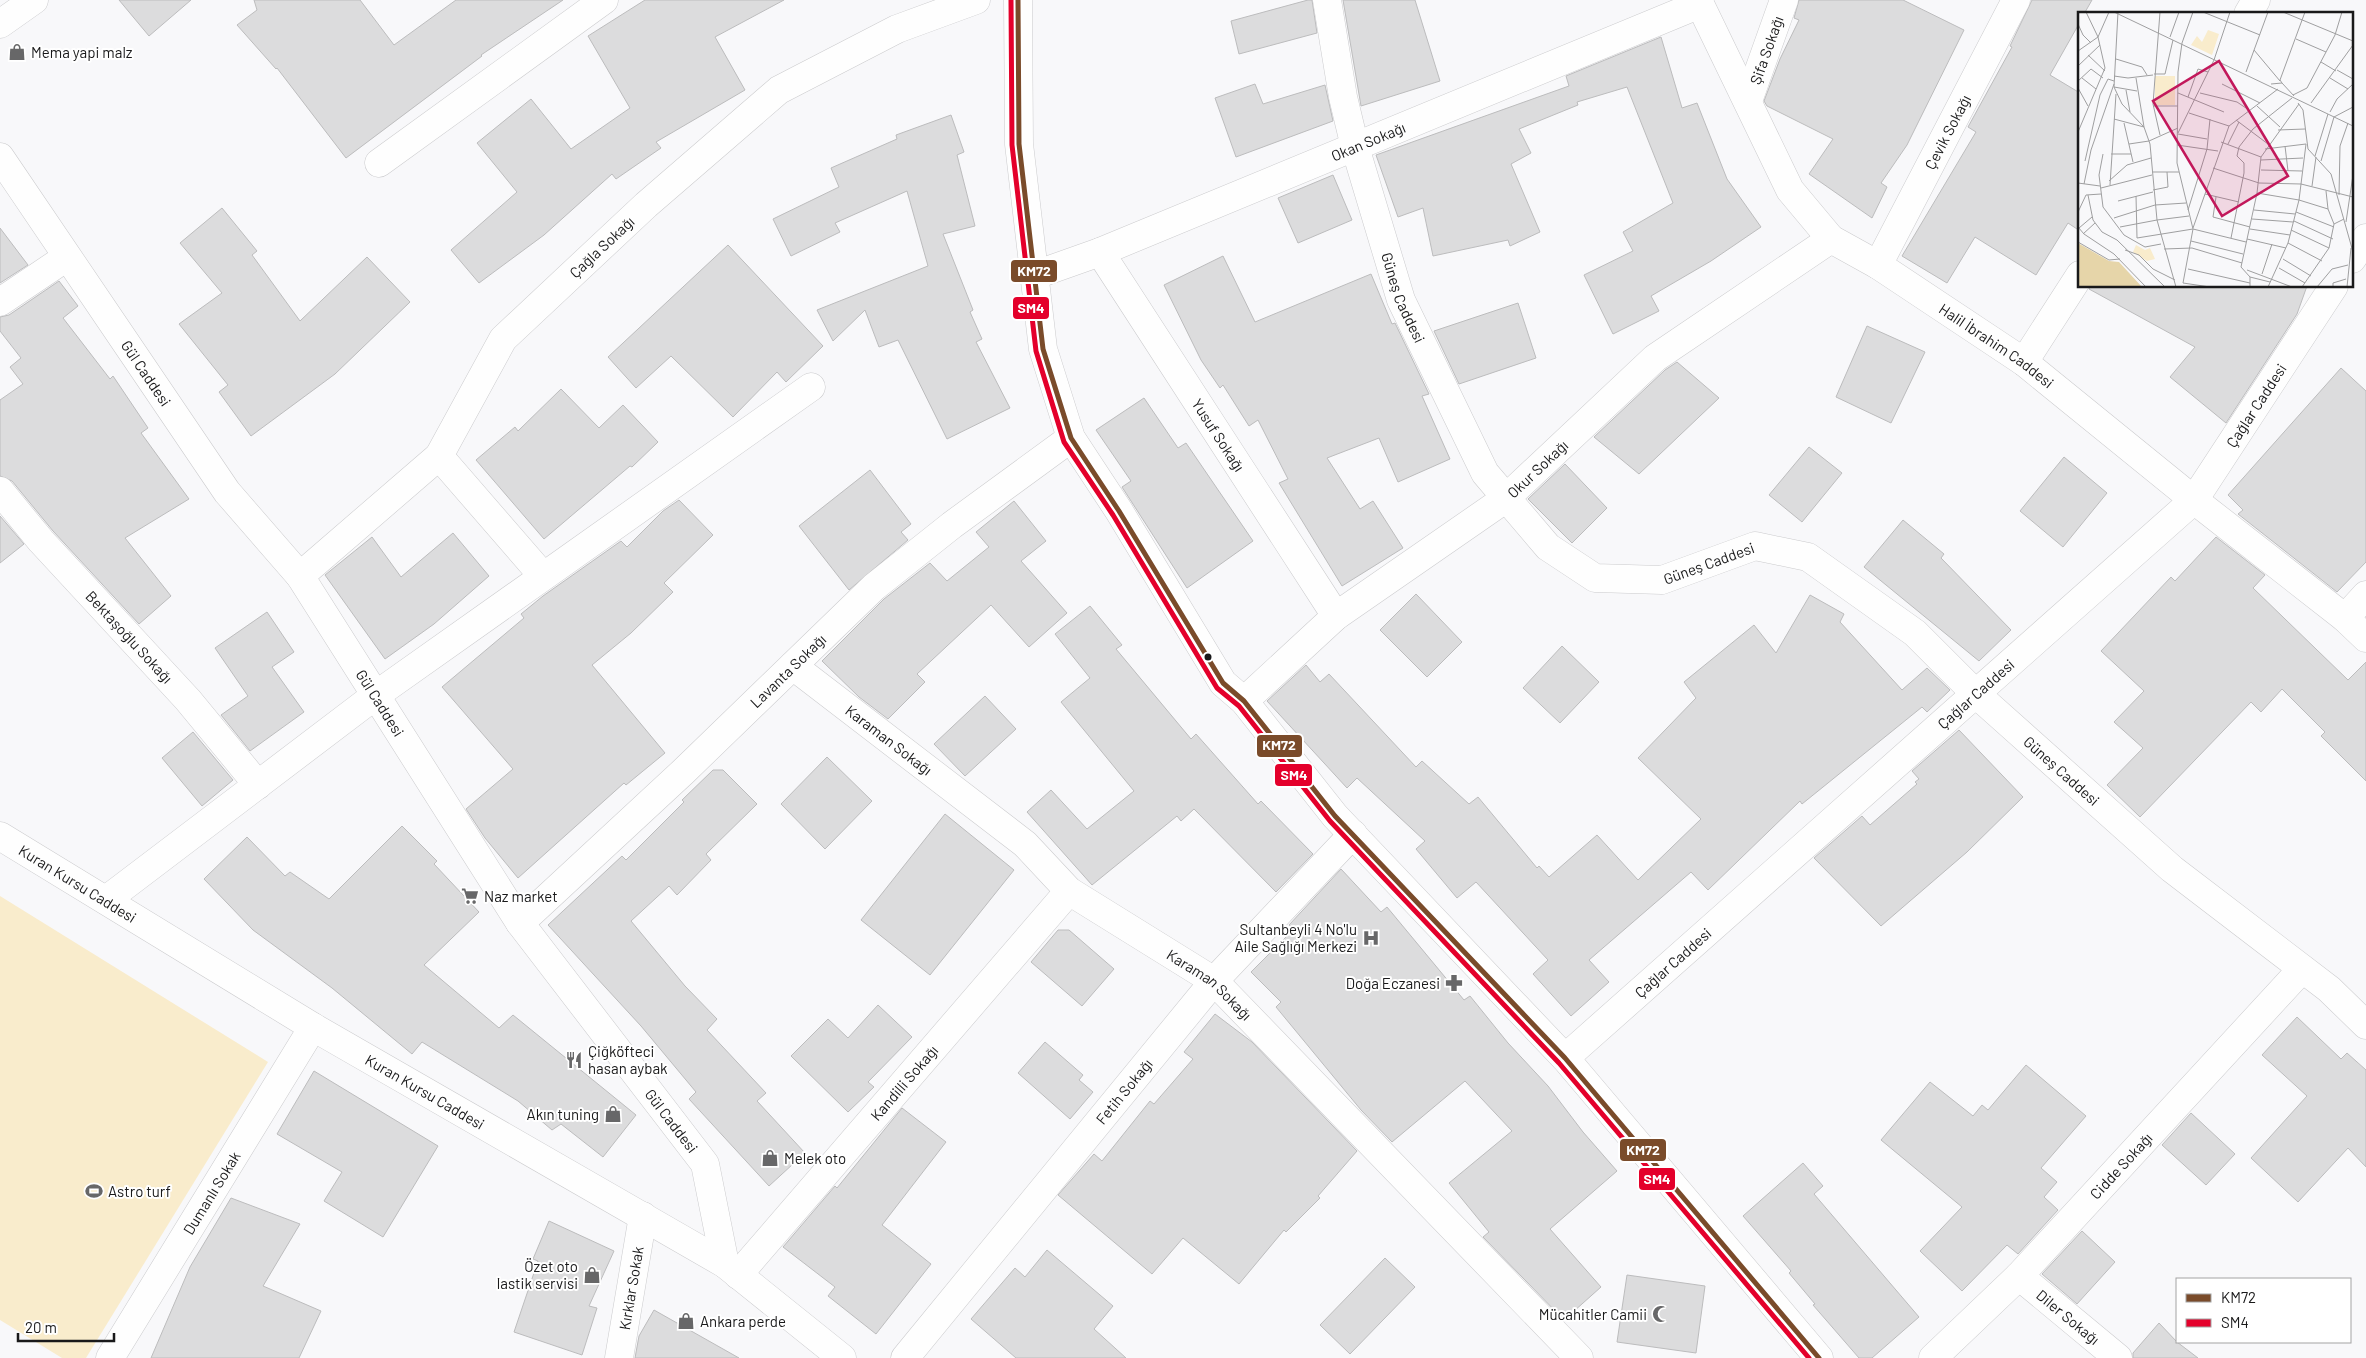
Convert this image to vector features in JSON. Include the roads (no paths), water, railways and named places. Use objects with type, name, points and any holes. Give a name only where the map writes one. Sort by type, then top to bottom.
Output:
[{"type":"street","points":[[0,24],[34,0]]},
{"type":"street","points":[[379,163],[604,0]]},
{"type":"street","name":"Çağla Sokağı","points":[[300,576],[439,456],[503,339],[646,205],[779,90],[897,29],[976,0]]},
{"type":"street","points":[[1018,0],[1019,144],[1044,349],[1071,438],[1119,511],[1223,683],[1244,701],[1335,816],[1566,1058],[1819,1358]]},
{"type":"street","name":"Güneş Caddesi","points":[[1327,0],[1343,97],[1355,147],[1401,300],[1485,473],[1505,499],[1548,547],[1595,578],[1662,580],[1755,546],[1808,557],[1915,633],[1976,694],[2172,869],[2329,990],[2366,1025]]},
{"type":"street","name":"Şifa Sokağı","points":[[1748,101],[1784,0]]},
{"type":"street","name":"Çevik Sokağı","points":[[1878,264],[2016,0]]},
{"type":"street","points":[[2249,12],[2256,0]]},
{"type":"street","name":"Okan Sokağı","points":[[1035,275],[1100,252],[1699,2]]},
{"type":"street","name":"Halil İbrahim Caddesi","points":[[1699,2],[1790,190],[1831,239],[1878,264],[2024,362],[2194,500],[2345,618],[2366,638]]},
{"type":"street","name":"Gül Caddesi","points":[[0,157],[227,492],[300,576],[520,924],[705,1164],[731,1270]]},
{"type":"street","points":[[2354,256],[2366,238]]},
{"type":"street","name":"Okur Sokağı","points":[[1244,701],[1336,616],[1505,499],[1655,358],[1831,239]]},
{"type":"street","name":"Yusuf Sokağı","points":[[1100,252],[1336,616]]},
{"type":"street","points":[[0,302],[67,257]]},
{"type":"street","points":[[2024,362],[2078,278]]},
{"type":"street","name":"Çağlar Caddesi","points":[[1566,1058],[2194,500],[2333,288]]},
{"type":"street","points":[[106,900],[376,695],[811,387]]},
{"type":"street","name":"Lavanta Sokağı","points":[[520,924],[684,772],[874,587],[952,524],[1071,438]]},
{"type":"street","points":[[439,456],[543,576]]},
{"type":"street","name":"Bektaşoğlu Sokağı","points":[[0,491],[41,541],[188,700],[258,785]]},
{"type":"street","points":[[2345,618],[2366,595]]},
{"type":"street","name":"Karaman Sokağı","points":[[793,666],[1025,844],[1069,891],[1214,981],[1579,1358]]},
{"type":"street","name":"Fetih Sokağı","points":[[905,1358],[1214,981],[1353,834]]},
{"type":"street","name":"Kuran Kursu Caddesi","points":[[0,836],[313,1027],[643,1216],[731,1270],[842,1358]]},
{"type":"street","name":"Kandilli Sokağı","points":[[731,1270],[1069,891]]},
{"type":"street","name":"Cidde Sokağı","points":[[1933,1358],[2019,1276],[2302,969]]},
{"type":"street","name":"Dumanlı Sokak","points":[[110,1358],[313,1027]]},
{"type":"street","name":"Kırklar Sokak","points":[[619,1358],[643,1216]]},
{"type":"street","name":"Diler Sokağı","points":[[2019,1276],[2118,1358]]},
{"type":"place","name":"Mema yapi malz","points":[[17,52]]},
{"type":"place","name":"Naz market","points":[[470,896]]},
{"type":"place","name":"Sultanbeyli 4 No'lu Aile Sağlığı Merkezi","points":[[1371,938]]},
{"type":"place","name":"Doğa Eczanesi","points":[[1454,983]]},
{"type":"place","name":"Çiğköfteci hasan aybak","points":[[574,1060]]},
{"type":"place","name":"Akın tuning","points":[[613,1114]]},
{"type":"place","name":"Melek oto","points":[[770,1158]]},
{"type":"place","name":"Astro turf","points":[[94,1191]]},
{"type":"place","name":"Özet oto lastik servisi","points":[[592,1275]]},
{"type":"place","name":"Mücahitler Camii","points":[[1661,1314]]},
{"type":"place","name":"Ankara perde","points":[[686,1321]]}]
